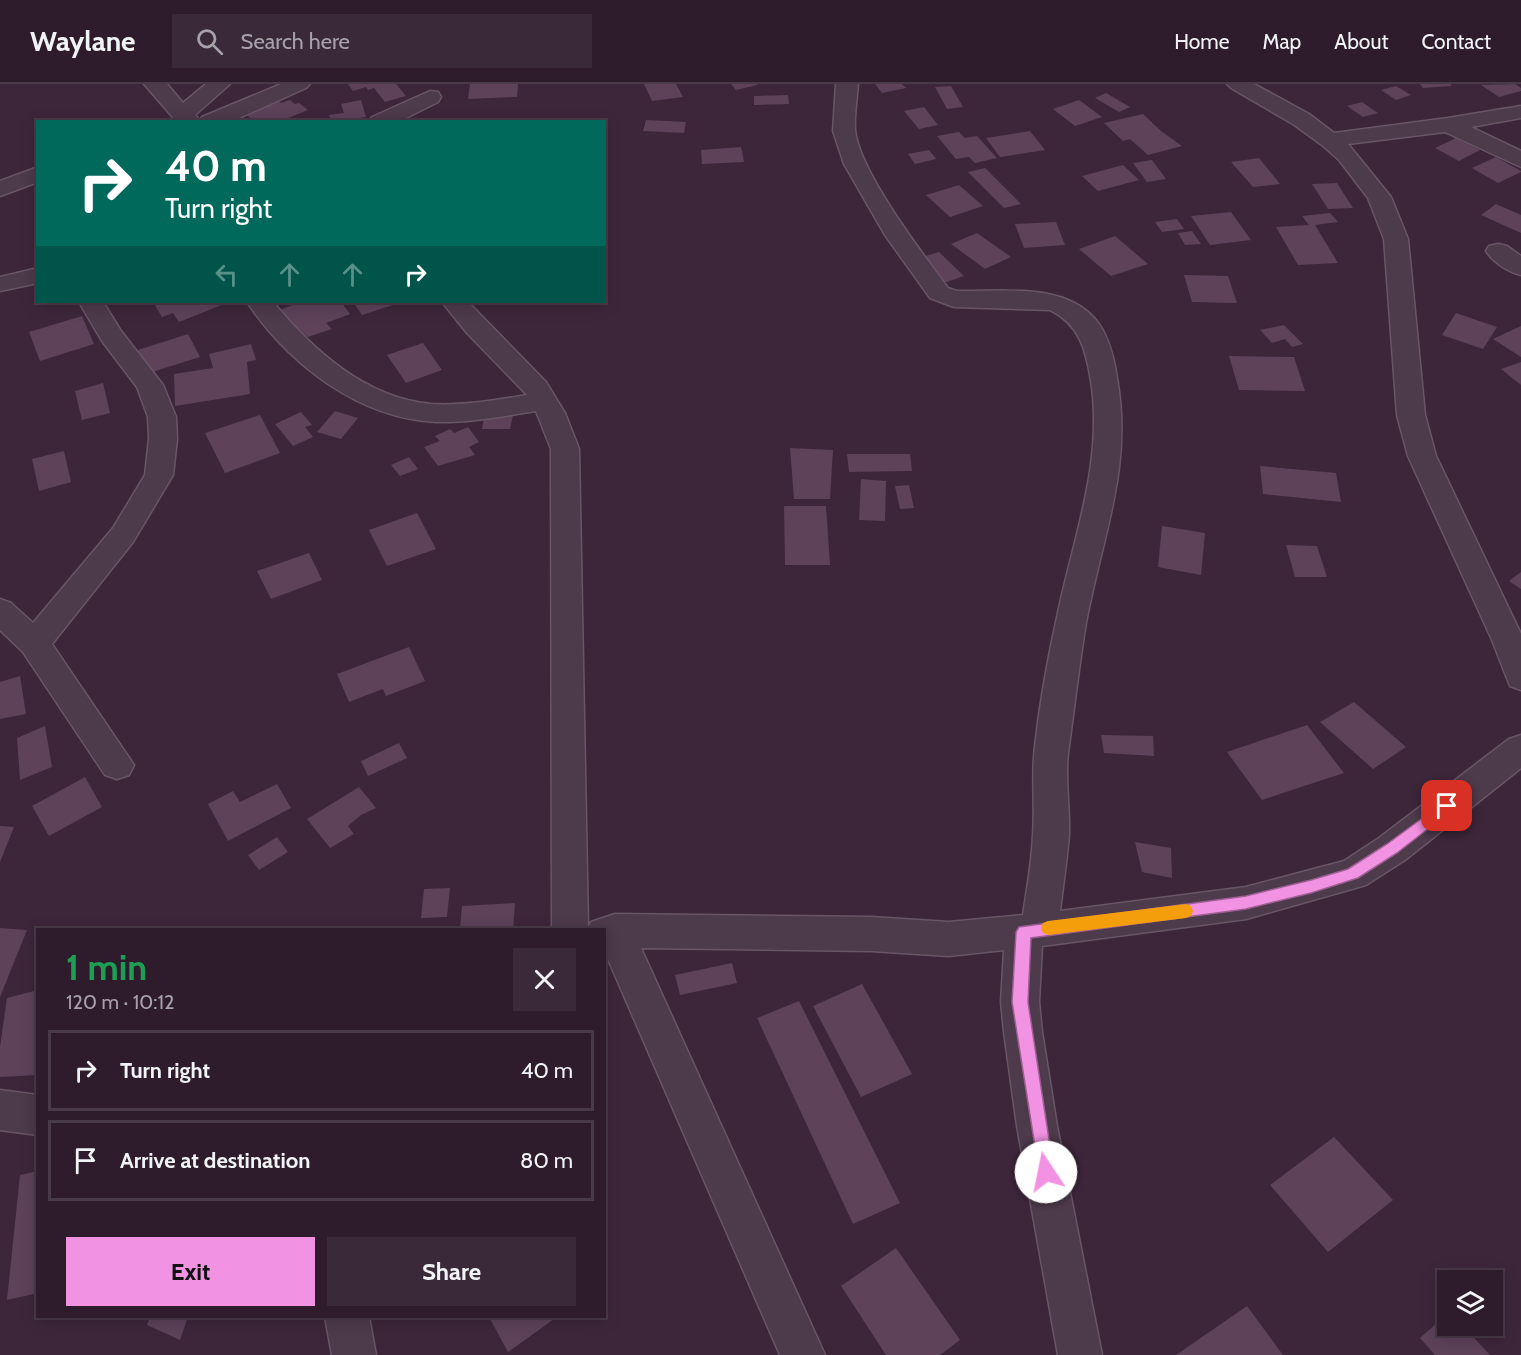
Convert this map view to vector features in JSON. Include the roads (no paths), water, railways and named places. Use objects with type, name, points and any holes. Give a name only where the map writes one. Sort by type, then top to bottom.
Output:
[{"type":"street","points":[[155,84],[186,118],[219,84]]},
{"type":"street","points":[[215,120],[299,84]]},
{"type":"street","points":[[847,84],[844,131],[855,164],[897,235],[939,293],[954,299],[1043,301],[1059,305],[1071,311],[1086,324],[1100,353],[1109,408],[1103,491],[1071,622],[1051,757],[1051,835],[1020,1002],[1037,1126],[1080,1355]]},
{"type":"street","points":[[1238,84],[1301,119],[1330,140],[1347,155],[1379,197],[1396,239],[1411,414],[1422,456],[1508,640],[1521,677]]},
{"type":"street","points":[[383,120],[431,91]]},
{"type":"street","points":[[427,120],[431,91]]},
{"type":"street","points":[[1330,140],[1448,125],[1521,112]]},
{"type":"street","points":[[1448,125],[1521,159]]},
{"type":"street","points":[[0,189],[36,175]]},
{"type":"street","points":[[1498,251],[1521,268]]},
{"type":"street","points":[[0,284],[36,275]]},
{"type":"street","points":[[34,643],[123,536],[159,475],[163,439],[162,417],[150,385],[111,335],[92,303]]},
{"type":"street","points":[[261,303],[292,340],[322,369],[355,390],[406,409],[438,413],[474,411],[545,401]]},
{"type":"street","points":[[456,303],[463,314],[516,366],[545,401],[565,449],[570,928]]},
{"type":"street","points":[[0,611],[34,643],[117,765]]},
{"type":"street","points":[[803,1355],[610,932],[871,934],[949,939],[1246,903],[1353,874],[1392,849],[1521,749]]},
{"type":"street","points":[[0,1110],[36,1115]]},
{"type":"street","points":[[347,1318],[354,1355]]}]
